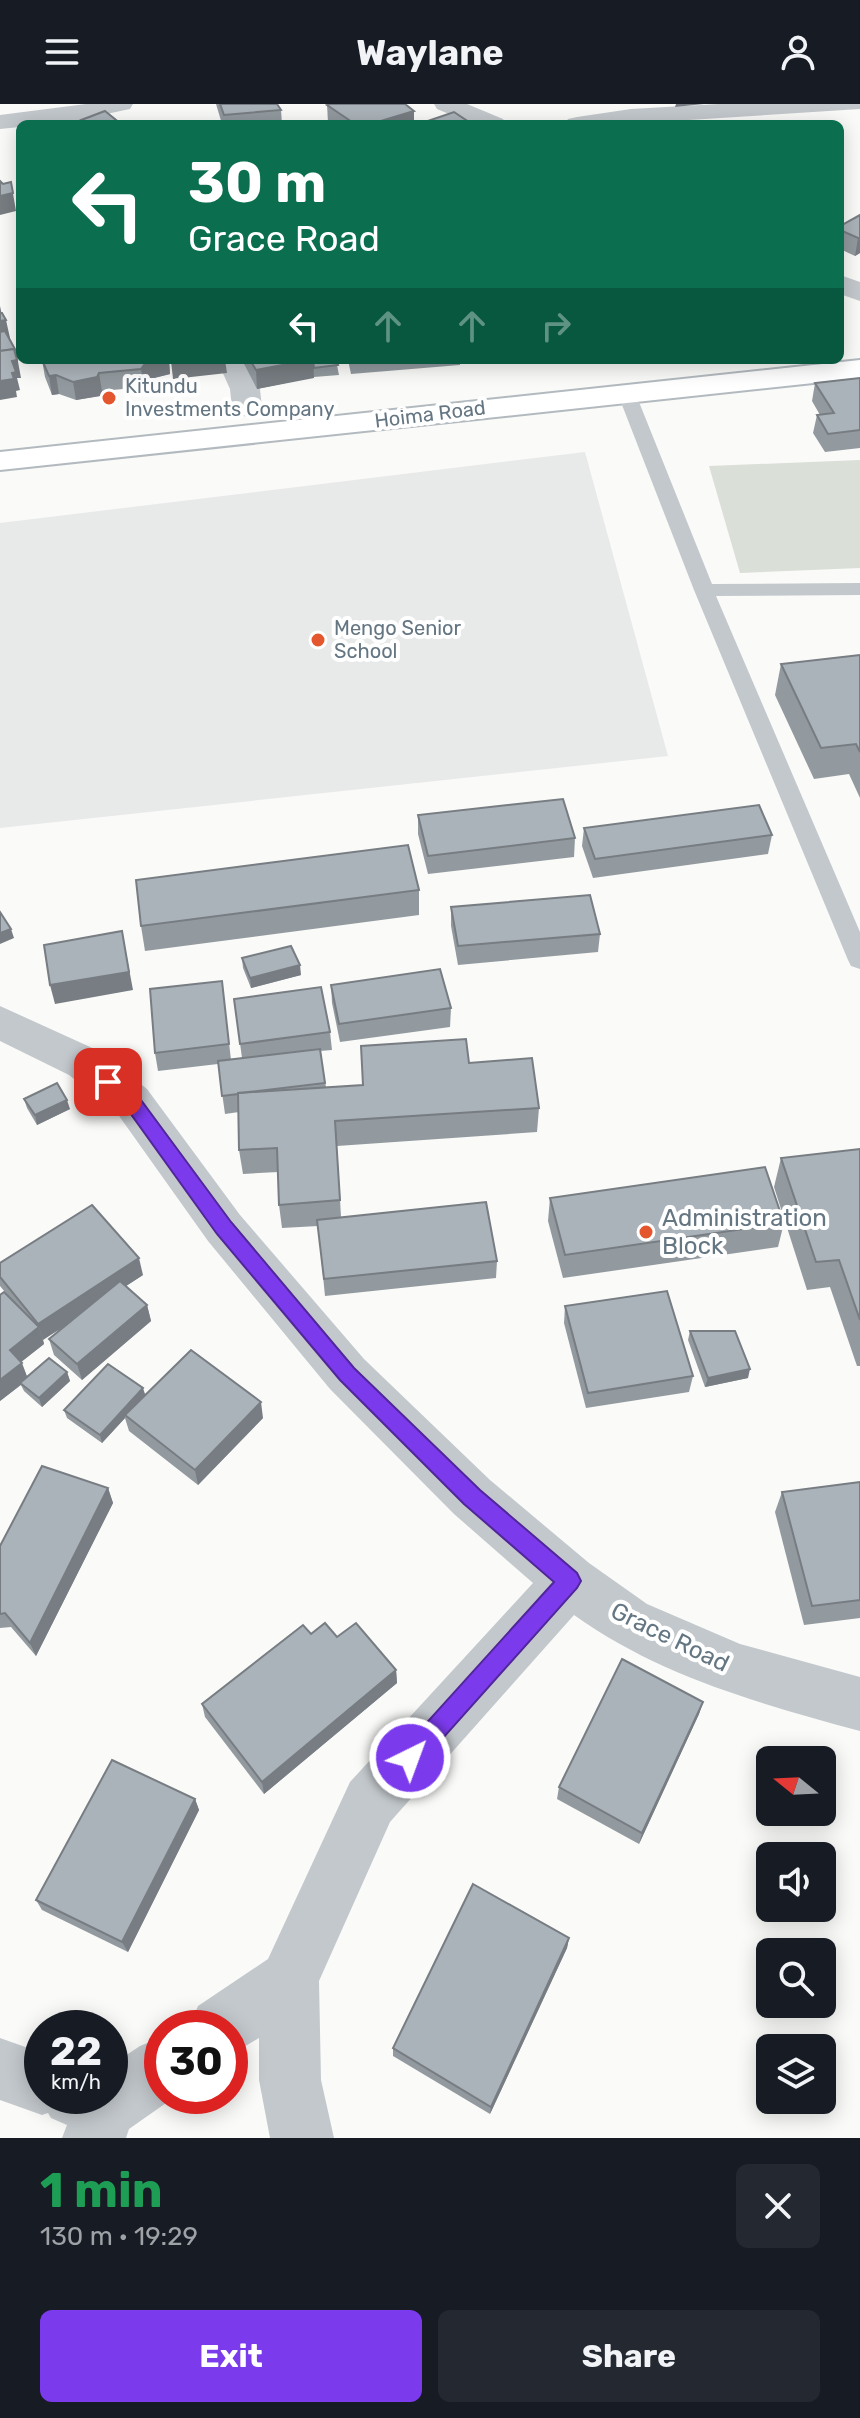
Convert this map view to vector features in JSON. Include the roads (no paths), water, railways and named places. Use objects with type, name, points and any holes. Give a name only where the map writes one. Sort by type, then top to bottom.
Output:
[{"type":"main road","name":"Hoima Road","points":[[0,434],[662,364]]},
{"type":"main road","name":"Hoima Road","points":[[0,461],[860,369]]},
{"type":"street","points":[[18,120],[73,114],[121,104]]},
{"type":"street","points":[[446,104],[484,120]]},
{"type":"street","points":[[604,120],[852,104]]},
{"type":"street","points":[[234,364],[245,389],[247,408]]},
{"type":"street","name":"Grace Road","points":[[0,1022],[84,1063],[132,1101],[224,1228],[347,1374],[472,1497],[570,1581],[628,1622],[737,1670],[860,1704]]},
{"type":"street","points":[[302,2138],[290,2080],[289,1980],[370,1802],[570,1581]]},
{"type":"street","points":[[246,2010],[289,1980]]},
{"type":"street","points":[[0,2069],[24,2078]]},
{"type":"lane","points":[[626,392],[704,590],[860,960]]},
{"type":"lane","points":[[704,590],[860,589]]},
{"type":"place","name":"Kitundu Investments Company","points":[[109,398]]},
{"type":"place","name":"Mengo Senior School","points":[[318,640]]},
{"type":"place","name":"Administration Block","points":[[646,1232]]}]
